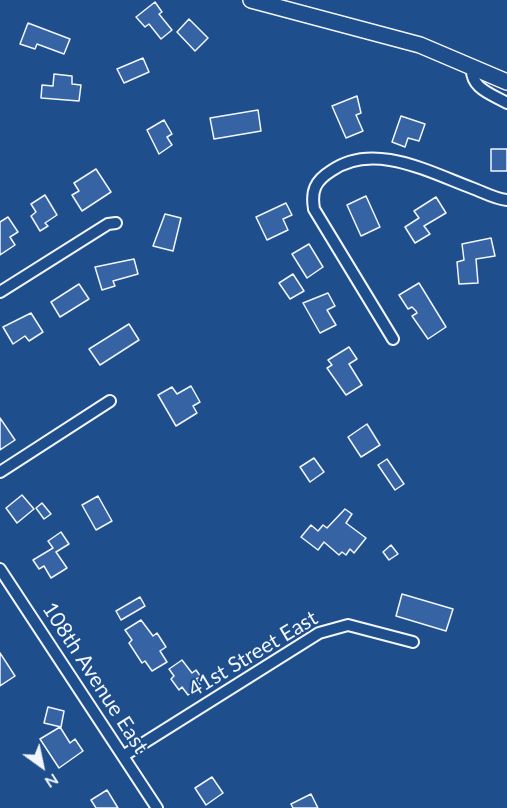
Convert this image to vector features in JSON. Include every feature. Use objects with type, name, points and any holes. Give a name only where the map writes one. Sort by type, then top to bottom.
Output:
[{"type":"street","points":[[251,0],[420,45],[507,82]]},
{"type":"street","points":[[472,67],[471,76],[479,88],[507,103]]},
{"type":"street","points":[[393,339],[314,209],[313,190],[317,182],[350,160],[381,158],[426,170],[507,200]]},
{"type":"street","points":[[0,292],[108,224],[116,223]]},
{"type":"street","points":[[0,472],[110,401]]},
{"type":"street","name":"108th Avenue East","points":[[0,569],[157,808]]},
{"type":"street","name":"41st Street East","points":[[123,756],[319,633],[348,626],[413,642]]},
{"type":"building","points":[[155,2],[162,12],[159,14],[172,30],[161,39],[149,24],[145,27],[136,17]]},
{"type":"building","points":[[189,19],[208,38],[195,51],[177,32]]},
{"type":"building","points":[[28,23],[70,39],[64,54],[37,44],[35,49],[20,44]]},
{"type":"building","points":[[143,58],[149,72],[124,83],[117,69]]},
{"type":"building","points":[[54,74],[72,76],[72,84],[81,85],[79,101],[41,98],[42,85],[53,86]]},
{"type":"building","points":[[357,96],[361,113],[356,115],[363,131],[346,138],[332,106]]},
{"type":"building","points":[[258,110],[261,131],[214,139],[210,118]]},
{"type":"building","points":[[401,116],[425,124],[419,141],[408,138],[405,147],[392,142]]},
{"type":"building","points":[[164,120],[172,134],[167,137],[172,145],[159,154],[147,130]]},
{"type":"building","points":[[491,149],[507,149],[507,171],[491,171]]},
{"type":"building","points":[[96,169],[111,192],[82,211],[72,195],[79,191],[74,183]]},
{"type":"building","points":[[45,195],[57,215],[45,223],[48,226],[40,231],[31,216],[36,212],[31,204]]},
{"type":"building","points":[[366,196],[380,227],[361,236],[347,205]]},
{"type":"building","points":[[436,197],[446,213],[424,226],[430,234],[415,243],[405,227],[419,218],[414,211]]},
{"type":"building","points":[[286,203],[292,215],[283,219],[288,230],[267,240],[256,217]]},
{"type":"building","points":[[165,214],[181,218],[173,251],[153,246]]},
{"type":"building","points":[[8,217],[18,232],[10,237],[15,245],[0,255],[0,222]]},
{"type":"building","points":[[491,238],[495,256],[476,259],[478,283],[459,284],[457,262],[464,260],[462,244]]},
{"type":"building","points":[[309,244],[323,267],[307,278],[292,254]]},
{"type":"building","points":[[134,259],[138,274],[113,281],[115,286],[102,290],[95,267]]},
{"type":"building","points":[[293,274],[304,291],[290,299],[279,283]]},
{"type":"building","points":[[419,283],[446,327],[428,339],[412,316],[417,313],[416,311],[412,307],[408,309],[399,295]]},
{"type":"building","points":[[79,284],[89,299],[60,317],[51,302]]},
{"type":"building","points":[[328,293],[335,306],[327,310],[336,325],[320,333],[303,303]]},
{"type":"building","points":[[31,313],[43,332],[29,341],[25,336],[13,344],[3,327]]},
{"type":"building","points":[[129,324],[139,340],[100,365],[89,349]]},
{"type":"building","points":[[349,347],[357,359],[349,364],[362,385],[346,395],[327,368],[332,365],[328,360]]},
{"type":"building","points":[[191,386],[200,402],[193,406],[197,413],[176,426],[158,395],[172,387],[177,394]]},
{"type":"building","points":[[0,418],[15,440],[0,450]]},
{"type":"building","points":[[367,424],[380,445],[361,457],[348,437]]},
{"type":"building","points":[[314,458],[324,472],[310,482],[300,467]]},
{"type":"building","points":[[387,459],[404,484],[395,490],[378,465]]},
{"type":"building","points":[[22,495],[34,509],[17,523],[6,508]]},
{"type":"building","points":[[98,496],[112,521],[96,530],[82,505]]},
{"type":"building","points":[[42,503],[51,514],[44,519],[36,508]]},
{"type":"building","points":[[345,509],[352,514],[346,523],[366,538],[354,553],[350,549],[346,555],[342,552],[339,555],[324,542],[318,550],[301,537],[311,525],[318,531],[323,525],[327,528]]},
{"type":"building","points":[[61,532],[69,544],[56,552],[67,568],[51,578],[44,566],[39,569],[33,560],[53,548],[48,541]]},
{"type":"building","points":[[391,545],[398,554],[389,560],[383,552]]},
{"type":"building","points":[[402,594],[453,609],[446,631],[396,616]]},
{"type":"building","points":[[140,597],[145,606],[121,620],[116,611]]},
{"type":"building","points":[[141,620],[153,636],[157,633],[166,647],[160,651],[167,662],[152,671],[145,661],[142,663],[129,643],[132,640],[125,630]]},
{"type":"building","points":[[0,653],[15,676],[0,686]]},
{"type":"building","points":[[182,660],[192,673],[196,670],[201,677],[196,679],[201,686],[188,695],[182,687],[179,690],[171,679],[174,676],[169,669]]},
{"type":"building","points":[[48,707],[64,711],[61,727],[44,723]]},
{"type":"building","points":[[60,727],[70,743],[75,739],[83,751],[59,768],[40,739]]},
{"type":"building","points":[[212,777],[223,793],[206,805],[195,788]]},
{"type":"building","points":[[107,790],[118,808],[96,808],[91,800]]},
{"type":"building","points":[[311,794],[318,808],[293,808],[291,804]]}]
